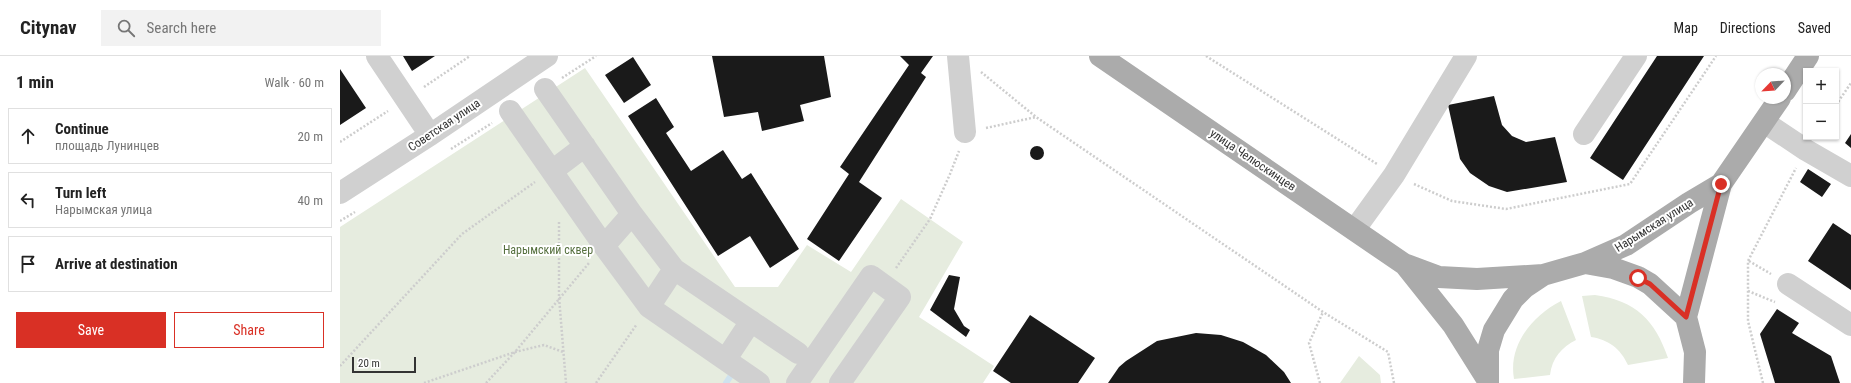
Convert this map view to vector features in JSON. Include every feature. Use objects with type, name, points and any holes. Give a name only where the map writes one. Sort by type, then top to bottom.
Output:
[{"type":"main road","name":"улица Челюскинцев","points":[[1100,56],[1355,229],[1404,264],[1439,277],[1477,279],[1543,275]]},
{"type":"main road","points":[[1791,81],[1808,56]]},
{"type":"main road","name":"Нарымская улица","points":[[1686,317],[1721,184],[1776,104]]},
{"type":"main road","name":"Нарымская улица","points":[[1543,275],[1586,263],[1626,245],[1688,203],[1721,184]]},
{"type":"main road","points":[[1586,263],[1613,268],[1638,278],[1654,288],[1686,317],[1695,352],[1707,383]]},
{"type":"main road","name":"улица Челюскинцев","points":[[1404,264],[1453,324],[1488,381]]},
{"type":"main road","points":[[1488,381],[1488,350],[1494,330],[1513,299],[1525,287],[1543,275]]},
{"type":"main road","points":[[1694,383],[1695,352]]},
{"type":"street","points":[[377,56],[430,135]]},
{"type":"street","name":"Советская улица","points":[[340,193],[430,135],[547,56]]},
{"type":"street","points":[[958,56],[965,132]]},
{"type":"street","points":[[1355,229],[1394,174],[1466,56]]},
{"type":"street","points":[[1584,134],[1636,56]]},
{"type":"street","points":[[545,89],[632,214],[674,269],[798,353]]},
{"type":"street","points":[[510,111],[604,246],[649,307],[760,383]]},
{"type":"street","points":[[1764,122],[1806,150],[1851,176]]},
{"type":"street","points":[[552,171],[585,146]]},
{"type":"street","points":[[604,246],[632,214]]},
{"type":"street","points":[[649,307],[674,269]]},
{"type":"street","points":[[796,383],[871,276],[900,297],[840,383]]},
{"type":"street","points":[[1788,284],[1851,325]]},
{"type":"street","points":[[726,359],[751,321]]},
{"type":"path","points":[[545,89],[596,56]]},
{"type":"path","points":[[1630,184],[1716,56]]},
{"type":"path","points":[[978,70],[1036,117],[1323,312],[1388,352],[1394,383]]},
{"type":"path","points":[[1837,104],[1851,83]]},
{"type":"path","points":[[445,153],[510,111]]},
{"type":"path","points":[[1762,383],[1748,321],[1748,261],[1806,150]]},
{"type":"path","points":[[340,366],[462,234],[552,171]]},
{"type":"path","points":[[340,221],[360,208]]},
{"type":"path","points":[[884,285],[930,219]]},
{"type":"path","points":[[560,220],[560,297],[566,383]]},
{"type":"path","points":[[486,383],[515,352],[604,246]]},
{"type":"path","points":[[596,383],[649,307]]},
{"type":"path","points":[[1320,383],[1309,343],[1323,312]]},
{"type":"path","points":[[424,383],[515,352],[544,344],[564,352]]},
{"type":"green space","name":"Нарымский сквер","points":[[585,68],[735,287],[778,287],[807,245],[851,272],[901,199],[963,242],[919,317],[994,366],[983,383],[340,383],[340,227]]},
{"type":"green space","points":[[1595,295],[1622,302],[1642,314],[1657,333],[1668,358],[1628,365],[1618,349],[1603,340],[1591,337],[1582,296]]},
{"type":"green space","points":[[1561,301],[1576,340],[1566,346],[1555,358],[1550,375],[1514,379],[1513,367],[1515,355],[1524,333],[1532,323],[1550,307]]},
{"type":"green space","points":[[1359,356],[1380,375],[1381,383],[1340,383]]},
{"type":"building","points":[[403,56],[435,56],[412,71]]},
{"type":"building","points":[[712,56],[824,56],[831,97],[800,105],[804,121],[762,131],[758,112],[724,117]]},
{"type":"building","points":[[900,56],[933,56],[921,73],[926,77],[859,182],[882,198],[839,261],[807,239],[849,174],[840,167],[909,65]]},
{"type":"building","points":[[1657,56],[1704,56],[1623,180],[1590,158]]},
{"type":"building","points":[[633,57],[651,85],[624,103],[605,75]]},
{"type":"building","points":[[340,69],[366,108],[340,125]]},
{"type":"building","points":[[1494,96],[1502,125],[1512,136],[1526,142],[1555,137],[1567,182],[1507,192],[1489,186],[1470,173],[1460,159],[1448,105]]},
{"type":"building","points":[[656,98],[674,127],[666,133],[691,171],[723,150],[742,179],[751,173],[799,249],[770,268],[750,236],[718,256],[628,116]]},
{"type":"building","points":[[1851,134],[1851,148],[1845,143]]},
{"type":"building","points":[[1037,146],[1042,148],[1044,153],[1042,158],[1037,160],[1032,158],[1030,153],[1032,148]]},
{"type":"building","points":[[1808,169],[1831,184],[1822,197],[1800,182]]},
{"type":"building","points":[[1833,223],[1851,235],[1851,290],[1808,261]]},
{"type":"building","points":[[949,275],[960,277],[954,309],[964,326],[970,330],[966,337],[930,310]]},
{"type":"building","points":[[1777,309],[1799,323],[1792,333],[1831,356],[1840,383],[1775,383],[1760,334]]},
{"type":"building","points":[[1030,315],[1095,358],[1078,383],[1011,383],[993,371]]},
{"type":"building","points":[[1196,333],[1221,335],[1243,342],[1266,355],[1284,372],[1291,383],[1108,383],[1119,367],[1126,361],[1157,341]]},
{"type":"waterway","points":[[726,383],[730,377]]},
{"type":"route","points":[[1638,278],[1650,284],[1664,295],[1686,317],[1721,184]]}]
